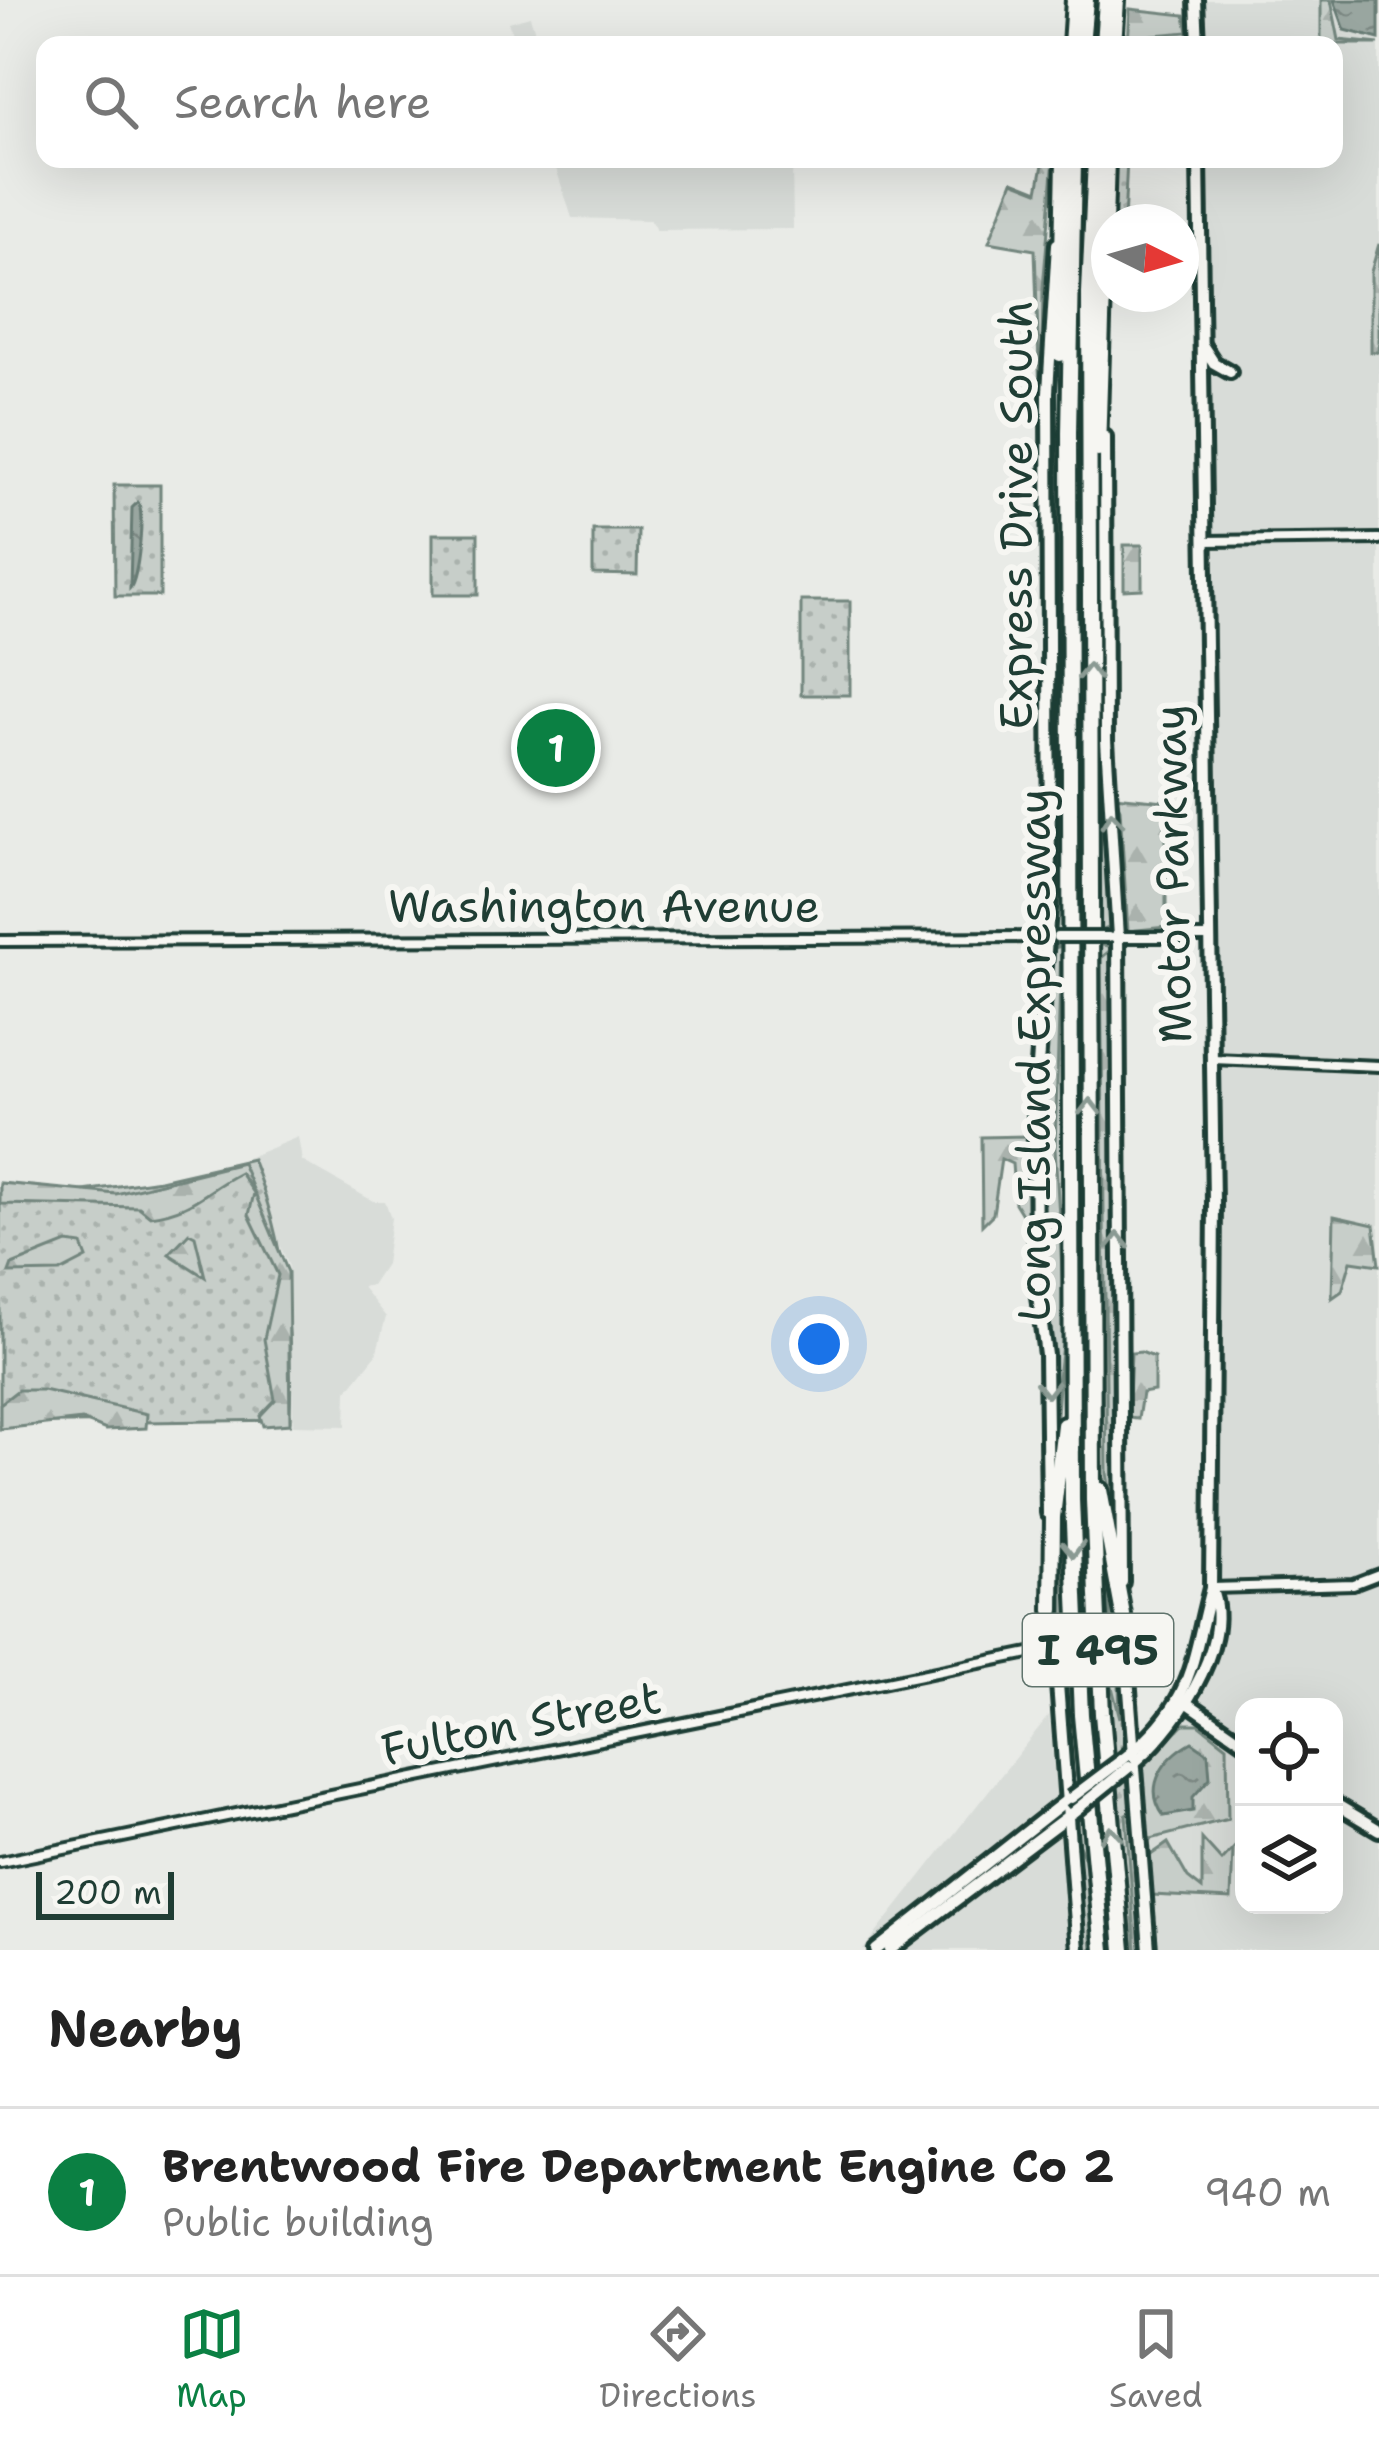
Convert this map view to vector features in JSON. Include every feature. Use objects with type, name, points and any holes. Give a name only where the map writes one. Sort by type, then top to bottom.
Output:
[{"type":"highway","points":[[1070,36],[1071,0]]},
{"type":"highway","points":[[1083,36],[1086,0]]},
{"type":"highway","points":[[1104,36],[1106,0]]},
{"type":"highway","points":[[1115,36],[1118,0]]},
{"type":"highway","name":"Express Drive South","points":[[1062,205],[1064,168]]},
{"type":"highway","name":"Long Island Expressway","points":[[1074,168],[1070,1306],[1076,1644],[1103,1950]]},
{"type":"highway","name":"Long Island Expressway","points":[[1095,168],[1089,293],[1091,1349],[1097,1642],[1123,1946]]},
{"type":"highway","points":[[1090,514],[1096,491],[1107,168]]},
{"type":"highway","points":[[1062,205],[1063,448],[1070,496]]},
{"type":"highway","points":[[1052,1610],[1053,1517],[1070,1306]]},
{"type":"highway","points":[[1091,1349],[1101,1499],[1123,1615]]},
{"type":"main road","points":[[1198,1],[1198,36]]},
{"type":"main road","name":"Motor Parkway","points":[[880,1948],[1068,1808],[1174,1721],[1202,1641],[1211,1588],[1211,1059],[1199,168]]},
{"type":"main road","name":"Express Drive South","points":[[1062,205],[1049,375],[1053,937],[1036,1088],[1035,1237],[1046,1364],[1054,1648],[1078,1950]]},
{"type":"main road","points":[[1202,345],[1214,363],[1230,372]]},
{"type":"main road","points":[[1101,360],[1123,1615],[1130,1760],[1149,1950]]},
{"type":"main road","name":"Motor Parkway","points":[[1130,1760],[1196,1682],[1214,1631],[1216,1600],[1211,1588]]},
{"type":"main road","points":[[1196,1682],[1207,1716]]},
{"type":"main road","points":[[1182,1700],[1235,1736]]},
{"type":"main road","points":[[1174,1721],[1207,1716]]},
{"type":"main road","points":[[1129,1718],[1144,1729],[1158,1726]]},
{"type":"main road","points":[[1339,1806],[1379,1830]]},
{"type":"main road","name":"Motor Parkway","points":[[880,1948],[1048,1830],[1068,1808]]},
{"type":"main road","points":[[1363,1821],[1379,1845]]},
{"type":"main road","points":[[1048,1830],[1066,1838]]},
{"type":"street","points":[[1205,541],[1379,539]]},
{"type":"street","name":"Washington Avenue","points":[[0,941],[1209,937]]},
{"type":"street","points":[[1211,1059],[1379,1066]]},
{"type":"street","points":[[1211,1588],[1353,1583],[1379,1574]]},
{"type":"street","name":"Fulton Street","points":[[0,1862],[1054,1648]]},
{"type":"shaded area","points":[[1197,0],[1379,0],[1379,1950],[1155,1950],[1139,1765],[1181,1727],[1209,1671],[1221,1613],[1198,168],[1343,168],[1343,36],[1197,36]]},
{"type":"shaded area","points":[[530,16],[536,36],[513,36],[508,22]]},
{"type":"shaded area","points":[[556,168],[792,168],[793,229],[656,230],[650,220],[572,218]]},
{"type":"shaded area","points":[[298,1137],[302,1161],[373,1201],[385,1201],[391,1218],[385,1264],[371,1285],[362,1287],[386,1317],[376,1355],[347,1391],[346,1426],[293,1425],[289,1267],[244,1159]]},
{"type":"shaded area","points":[[1049,1715],[1072,1950],[863,1950],[959,1828]]},
{"type":"green space","points":[[1321,0],[1331,0],[1338,36],[1321,36]]},
{"type":"green space","points":[[1130,9],[1185,15],[1188,32],[1128,36]]},
{"type":"green space","points":[[1042,168],[1053,168],[1043,288],[1041,424],[1035,250],[989,242],[1013,181],[1038,191]]},
{"type":"green space","points":[[1114,168],[1127,168],[1125,204],[1112,204]]},
{"type":"green space","points":[[1379,244],[1379,352],[1371,352],[1371,272]]},
{"type":"green space","points":[[1054,348],[1064,931],[1051,931]]},
{"type":"green space","points":[[1100,477],[1112,927],[1097,932],[1098,539]]},
{"type":"green space","points":[[114,485],[160,485],[160,596],[115,596]]},
{"type":"green space","points":[[593,530],[638,530],[637,575],[593,574]]},
{"type":"green space","points":[[433,534],[478,534],[478,595],[433,595]]},
{"type":"green space","points":[[1124,545],[1142,545],[1142,589],[1124,590]]},
{"type":"green space","points":[[801,601],[850,601],[850,695],[801,695]]},
{"type":"green space","points":[[1114,796],[1166,801],[1166,927],[1128,931],[1120,809]]},
{"type":"green space","points":[[1050,944],[1064,944],[1066,1283],[1052,1488],[1037,1219]]},
{"type":"green space","points":[[1097,944],[1113,947],[1117,1559],[1103,1474]]},
{"type":"green space","points":[[1061,946],[1055,1148],[1065,1321],[1051,1434],[1049,1332],[1041,1299],[1038,1089],[1051,949]]},
{"type":"green space","points":[[1112,949],[1116,1524],[1107,1473],[1101,958]]},
{"type":"green space","points":[[1026,1136],[1028,1224],[1015,1203],[1012,1164],[1001,1159],[993,1214],[982,1225],[981,1137]]},
{"type":"green space","points":[[252,1159],[273,1223],[285,1287],[290,1420],[0,1424],[0,1185],[56,1195],[160,1180]]},
{"type":"green space","points":[[242,1163],[288,1272],[290,1424],[263,1426],[260,1416],[275,1400],[264,1339],[278,1275],[249,1215],[254,1193],[240,1173],[188,1205],[150,1216],[139,1207],[0,1204],[0,1183],[116,1194]]},
{"type":"green space","points":[[1334,1216],[1374,1225],[1379,1265],[1351,1261],[1342,1291],[1332,1298]]},
{"type":"green space","points":[[189,1233],[195,1236],[205,1277],[169,1254]]},
{"type":"green space","points":[[67,1243],[82,1245],[87,1258],[60,1272],[9,1273],[12,1265]]},
{"type":"green space","points":[[1131,1353],[1154,1357],[1154,1391],[1142,1393],[1138,1419],[1128,1418]]},
{"type":"green space","points":[[18,1390],[43,1390],[147,1414],[146,1428],[106,1430],[82,1420],[0,1429],[0,1404]]},
{"type":"green space","points":[[1065,1445],[1079,1770],[1078,1785],[1069,1793],[1055,1559]]},
{"type":"green space","points":[[1062,1499],[1063,1613],[1077,1771],[1071,1784],[1056,1606]]},
{"type":"green space","points":[[1100,1505],[1119,1622],[1126,1743],[1114,1758]]},
{"type":"green space","points":[[1109,1571],[1117,1617],[1120,1718],[1112,1687]]},
{"type":"green space","points":[[1184,1724],[1199,1724],[1227,1746],[1228,1819],[1151,1839],[1146,1836],[1142,1766]]},
{"type":"green space","points":[[1127,1777],[1147,1950],[1133,1950],[1117,1784]]},
{"type":"green space","points":[[1131,1812],[1146,1950],[1136,1950],[1126,1814]]},
{"type":"green space","points":[[1080,1813],[1096,1950],[1083,1950],[1069,1822]]},
{"type":"green space","points":[[1074,1833],[1085,1859],[1092,1950],[1086,1950]]},
{"type":"green space","points":[[1202,1839],[1222,1861],[1233,1849],[1231,1899],[1152,1895],[1148,1857],[1168,1843],[1188,1878],[1202,1889]]},
{"type":"water","points":[[1334,0],[1379,0],[1379,39],[1345,30]]},
{"type":"water","points":[[138,502],[140,545],[130,588],[132,508]]},
{"type":"water","points":[[1192,1742],[1208,1753],[1210,1778],[1193,1797],[1193,1811],[1164,1816],[1156,1783],[1165,1764]]},
{"type":"place","name":"Brentwood Fire Department Engine Co 2","points":[[556,748]]}]
